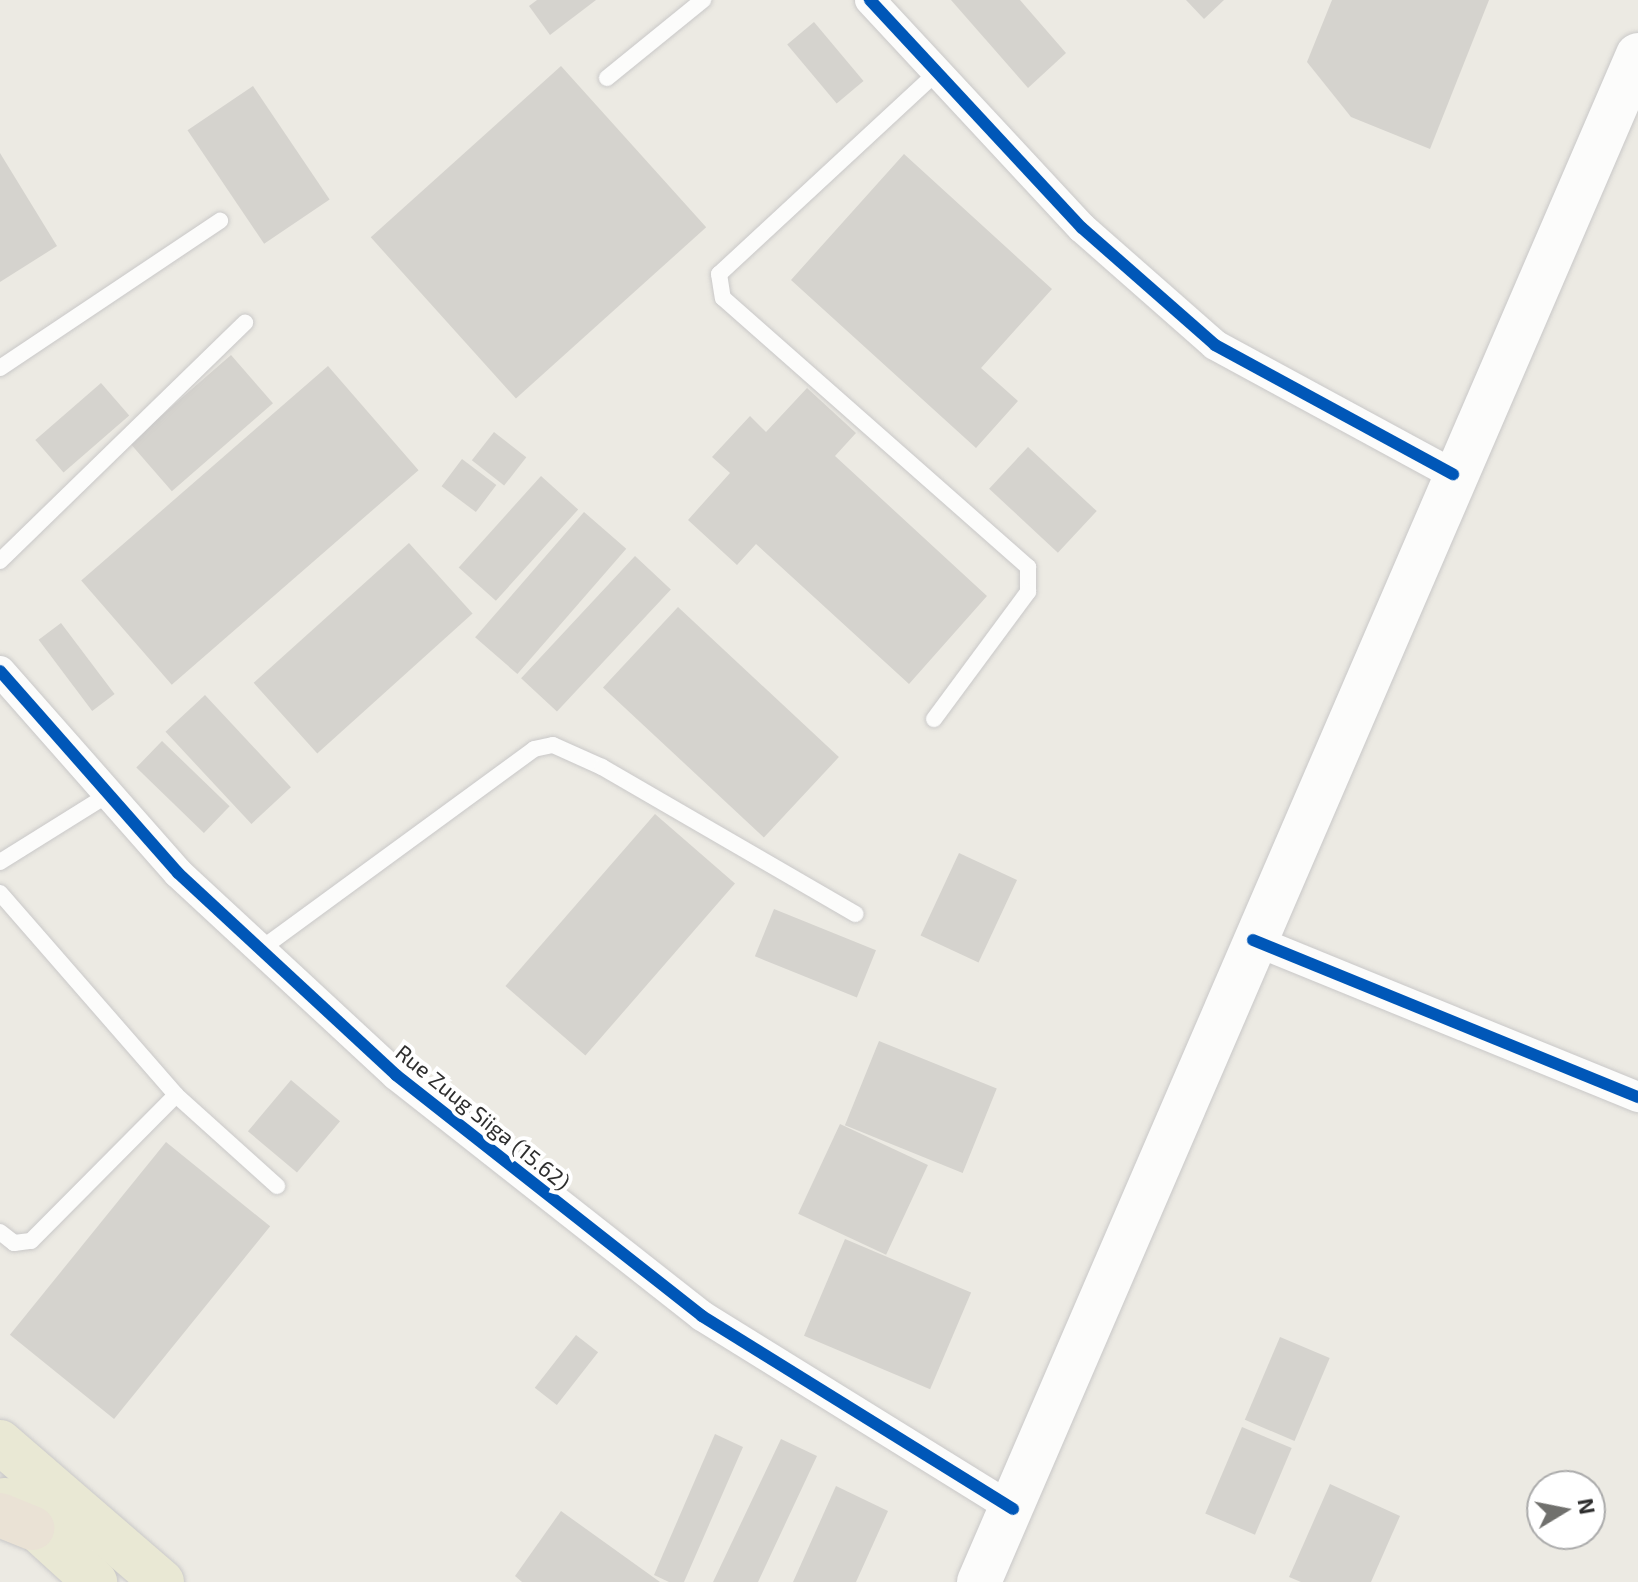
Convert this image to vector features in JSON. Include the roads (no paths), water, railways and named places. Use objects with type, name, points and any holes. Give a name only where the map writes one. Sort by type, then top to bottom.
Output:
[{"type":"main road","points":[[979,1582],[1013,1509],[1453,474],[1638,55]]},
{"type":"main road","points":[[0,1442],[162,1582]]},
{"type":"main road","points":[[0,1495],[16,1521],[89,1580]]},
{"type":"street","points":[[870,0],[934,75],[1082,228],[1215,345],[1453,474]]},
{"type":"street","name":"Rue Zuug Siiga (15.62)","points":[[0,671],[178,873],[396,1075],[702,1316],[1013,1509]]},
{"type":"street","points":[[1253,940],[1638,1097]]},
{"type":"lane","points":[[607,78],[703,0]]},
{"type":"lane","points":[[934,75],[719,274],[723,298],[1028,567],[1028,592],[934,719]]},
{"type":"lane","points":[[0,368],[220,221]]},
{"type":"lane","points":[[0,561],[245,323]]},
{"type":"lane","points":[[261,949],[534,749],[553,745],[602,767],[856,914]]},
{"type":"lane","points":[[0,862],[109,794]]},
{"type":"lane","points":[[0,893],[176,1095],[277,1186]]},
{"type":"lane","points":[[0,1232],[14,1243],[31,1241],[176,1095]]}]
